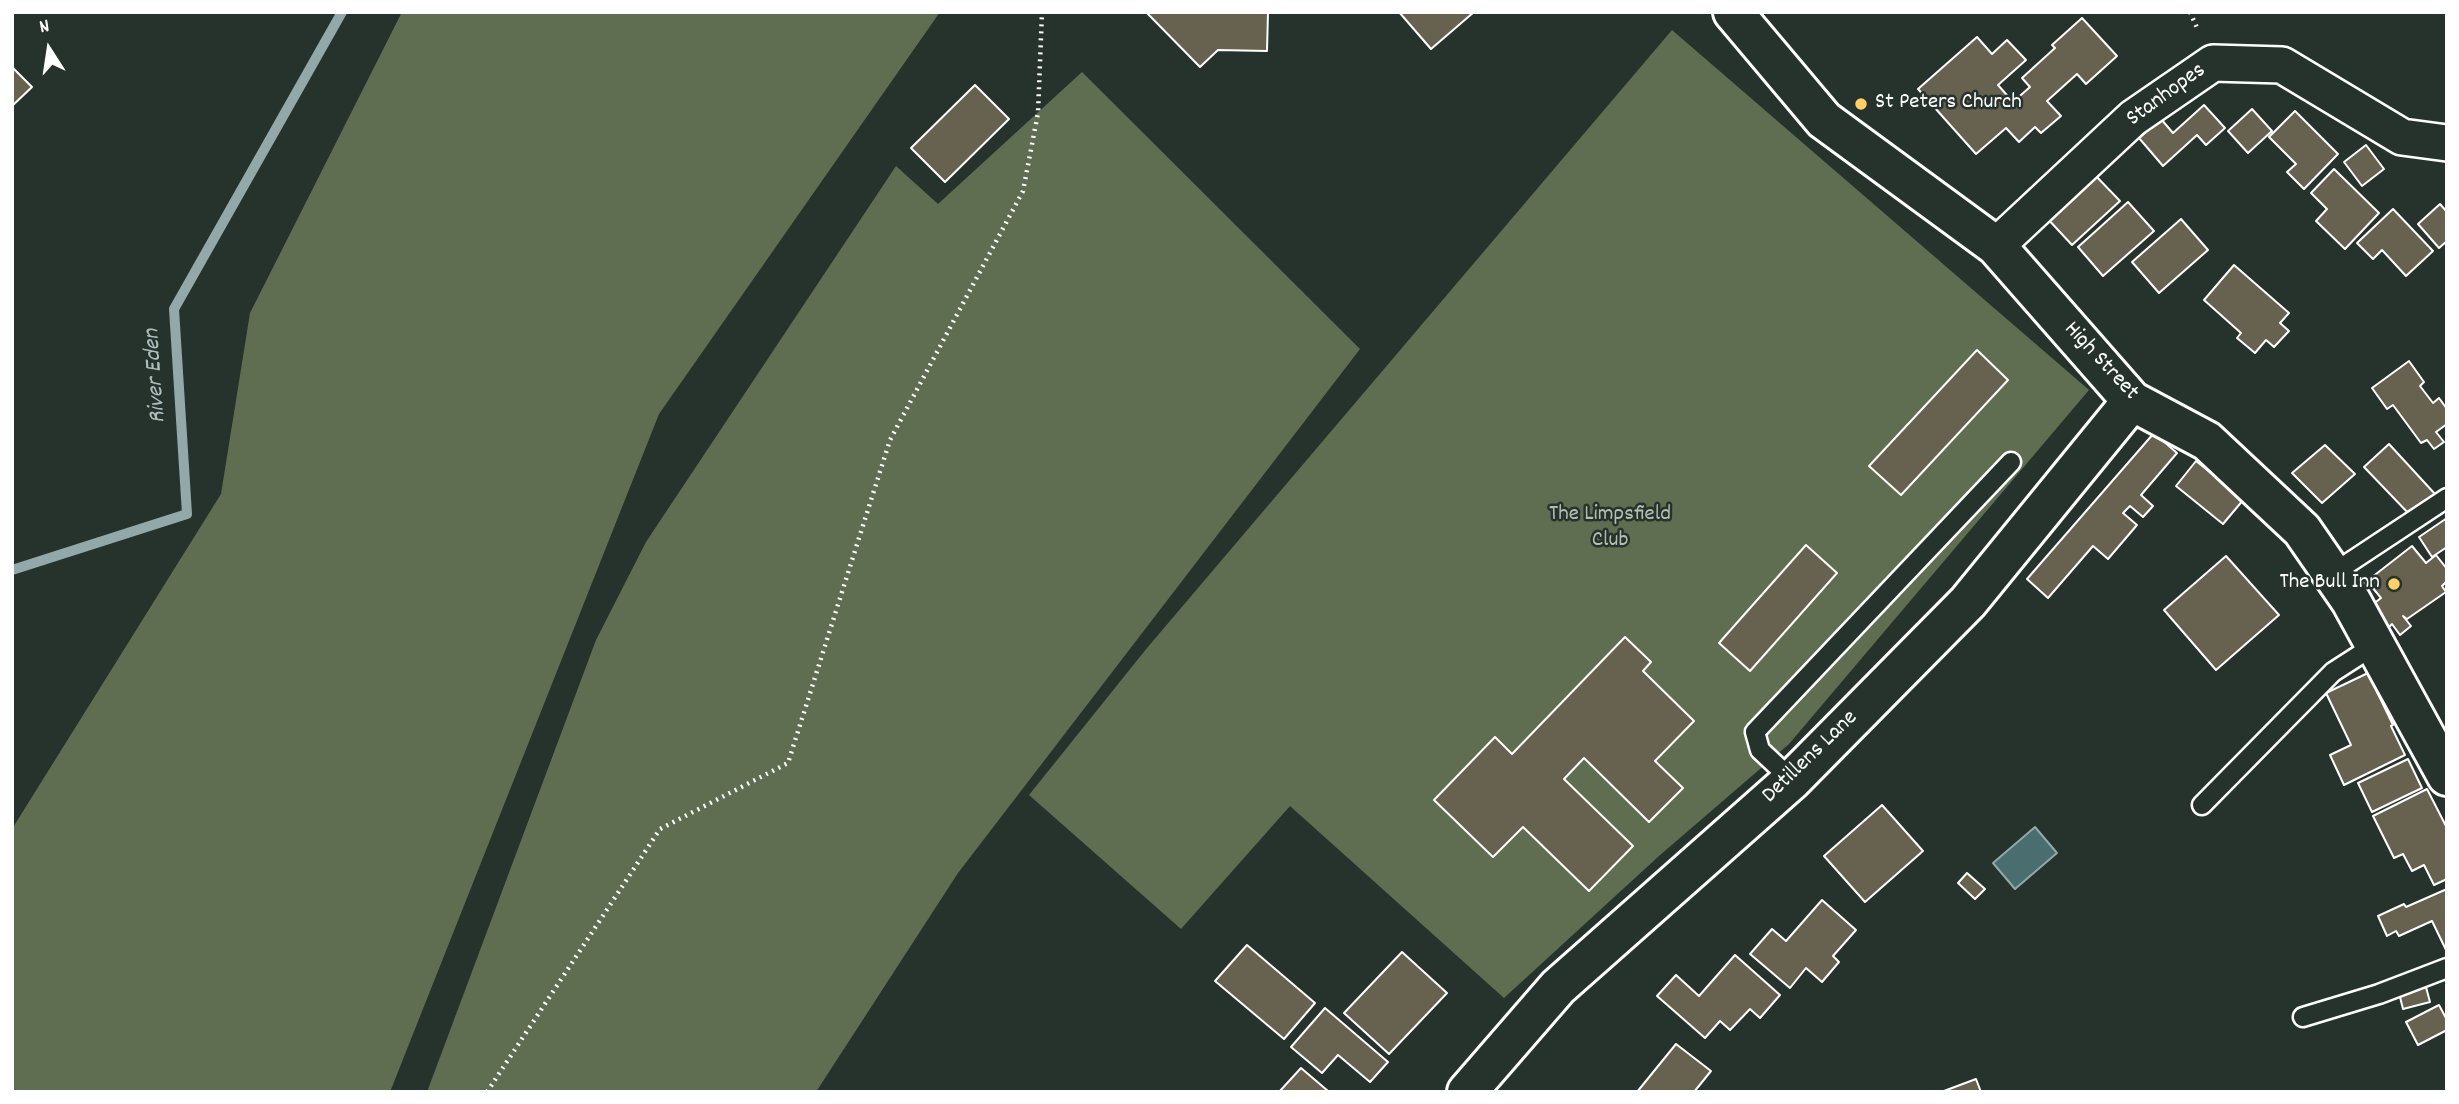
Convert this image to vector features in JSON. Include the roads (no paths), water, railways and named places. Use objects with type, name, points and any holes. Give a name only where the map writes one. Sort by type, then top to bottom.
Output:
[{"type":"main road","name":"High Street","points":[[1733,12],[1824,120],[1996,246],[2132,401],[2207,441],[2302,530],[2351,601],[2447,776]]},
{"type":"main road","name":"Detillens Lane","points":[[1467,1092],[1558,987],[1791,780],[1968,602],[2132,401]]},
{"type":"street","name":"Stanhopes","points":[[1996,246],[2133,118],[2213,63],[2282,65],[2402,137],[2447,143]]},
{"type":"lane","points":[[1791,780],[1760,750],[1755,732],[2011,462]]},
{"type":"lane","points":[[2332,574],[2447,498]]},
{"type":"lane","points":[[2202,806],[2333,672],[2375,645]]},
{"type":"lane","points":[[2303,1017],[2379,994],[2447,968]]},
{"type":"water","points":[[2035,827],[2057,853],[2015,889],[1993,863]]},
{"type":"waterway","name":"River Eden","points":[[12,570],[187,514],[174,309],[342,12]]},
{"type":"place","name":"St Peters Church","points":[[1861,104]]},
{"type":"place","name":"The Bull Inn","points":[[2394,584]]},
{"type":"park label","name":"The Limpsfield Club","points":[[1610,529]]}]
